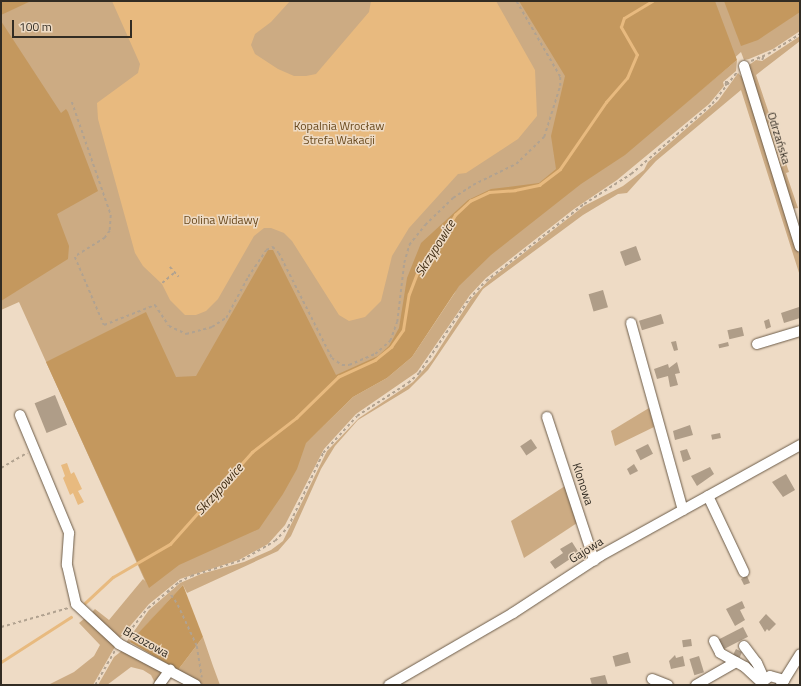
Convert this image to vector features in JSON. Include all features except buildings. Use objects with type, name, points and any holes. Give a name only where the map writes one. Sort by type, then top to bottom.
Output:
[{"type":"street","name":"Odrzańska","points":[[748,63],[748,82],[800,247]]},
{"type":"street","points":[[631,323],[683,510]]},
{"type":"street","points":[[756,344],[800,331]]},
{"type":"street","points":[[20,416],[69,533],[67,565],[76,604]]},
{"type":"street","name":"Klonowa","points":[[547,417],[594,560]]},
{"type":"street","name":"Gajowa","points":[[389,685],[513,613],[594,560],[800,445]]},
{"type":"street","points":[[708,496],[744,572]]},
{"type":"street","name":"Brzozowa","points":[[76,604],[120,644],[199,683]]},
{"type":"street","points":[[714,642],[720,653],[736,662],[762,682]]},
{"type":"street","points":[[744,646],[757,662],[762,682]]},
{"type":"street","points":[[762,682],[770,676],[782,682],[800,654]]},
{"type":"street","points":[[696,685],[736,662]]},
{"type":"street","points":[[159,685],[170,670]]},
{"type":"street","points":[[652,679],[668,685]]},
{"type":"path","points":[[72,102],[111,215],[110,231],[105,238],[75,257],[104,325],[155,305],[168,326],[186,334],[212,327],[226,318],[248,277],[266,250],[273,247],[279,253],[303,298],[332,358],[342,365],[349,365],[375,354],[390,341],[397,322],[404,263],[409,244],[425,225],[454,198],[473,185],[516,164],[544,137],[560,86],[560,77],[516,1]]},
{"type":"path","points":[[748,63],[758,58],[762,60],[764,55],[800,34]]},
{"type":"path","points":[[95,685],[120,644],[148,608],[168,590],[191,576],[242,560],[275,541],[288,527],[323,453],[357,416],[408,383],[419,373],[469,299],[486,281],[584,204],[631,174],[712,104],[726,87],[725,82],[730,82],[733,77]]},
{"type":"path","points":[[170,267],[179,276]]},
{"type":"path","points":[[162,284],[175,272]]},
{"type":"path","points":[[1,468],[34,450]]},
{"type":"path","points":[[168,590],[178,605],[197,646],[199,683]]},
{"type":"path","points":[[1,627],[58,612],[76,604]]},
{"type":"green space","name":"Dolina Widawy","points":[[1,1],[800,1],[800,31],[773,49],[749,59],[744,60],[741,52],[677,110],[737,60],[736,71],[723,82],[724,86],[709,104],[617,180],[574,209],[486,278],[470,295],[417,372],[356,414],[324,449],[285,525],[268,544],[239,560],[180,579],[149,604],[119,639],[90,614],[95,609],[109,620],[143,579],[145,581],[19,302],[1,310]],"holes":[[[456,291],[412,357],[387,378],[353,397],[309,440]]]},
{"type":"green space","points":[[800,36],[800,41],[756,75],[789,172],[786,173],[798,208],[791,209],[749,65],[756,60],[762,61]]},
{"type":"green space","points":[[738,73],[743,78],[800,257],[800,276],[741,90],[656,161],[627,193],[618,194],[583,215],[483,289],[428,370],[409,389],[358,420],[335,446],[321,469],[291,536],[278,551],[187,593],[183,585],[128,645],[125,644],[149,610],[180,583],[201,574],[244,562],[271,550],[283,541],[327,451],[359,418],[413,382],[432,360],[471,299],[488,281],[584,206],[623,186],[644,170],[648,162],[718,101]]},
{"type":"green space","points":[[649,408],[654,427],[615,446],[611,431]]},
{"type":"green space","points":[[565,486],[577,523],[524,558],[511,521]]},
{"type":"green space","points":[[85,618],[116,645],[93,685],[48,685],[74,672],[94,656],[100,645],[79,623]]},
{"type":"green space","points":[[203,637],[220,685],[204,685],[178,670]]},
{"type":"green space","points":[[124,649],[163,671],[155,683],[151,675],[143,670],[131,667],[107,685],[98,685],[114,657]]},
{"type":"shaded area","points":[[1,1],[31,1],[1,15]]},
{"type":"shaded area","name":"Kopalnia Wrocław Strefa Wakacji","points":[[112,1],[290,1],[271,22],[255,34],[251,45],[255,54],[278,69],[294,76],[306,76],[316,74],[369,12],[371,1],[496,1],[535,70],[537,116],[518,139],[466,173],[458,174],[409,228],[392,256],[381,301],[365,317],[349,321],[339,315],[292,241],[284,233],[271,228],[264,228],[254,236],[218,299],[206,311],[196,315],[185,315],[170,300],[162,284],[143,266],[135,253],[98,119],[97,103],[138,73],[140,64]]},
{"type":"shaded area","points":[[519,1],[715,1],[737,60],[625,155],[581,184],[491,255],[459,286],[412,357],[387,378],[353,397],[306,443],[297,469],[283,494],[259,529],[179,565],[149,588],[46,362],[146,312],[176,377],[196,376],[268,250],[273,250],[336,375],[378,356],[389,346],[399,328],[407,278],[421,243],[468,200],[491,189],[539,183],[556,169],[551,136],[565,76]]},
{"type":"shaded area","points":[[724,1],[800,1],[800,12],[758,40],[741,46]]},
{"type":"shaded area","points":[[1,21],[61,113],[66,109],[68,112],[98,191],[57,214],[69,246],[68,259],[1,301]]},
{"type":"shaded area","points":[[67,463],[71,474],[74,472],[82,489],[78,491],[84,502],[78,505],[73,493],[70,495],[63,478],[65,476],[61,465]]},
{"type":"shaded area","points":[[183,585],[203,637],[178,670],[130,642]]},
{"type":"waterway","name":"Skrzypowice","points":[[85,603],[113,577],[170,544],[252,452],[296,418],[338,377],[375,360],[391,347],[403,330],[409,294],[420,266],[433,254],[455,215],[470,201],[489,192],[515,190],[539,185],[560,169],[606,102],[627,78],[637,55],[621,27],[624,18],[652,1]]},
{"type":"waterway","name":"Skrzypowice","points":[[1,662],[71,617]]}]
